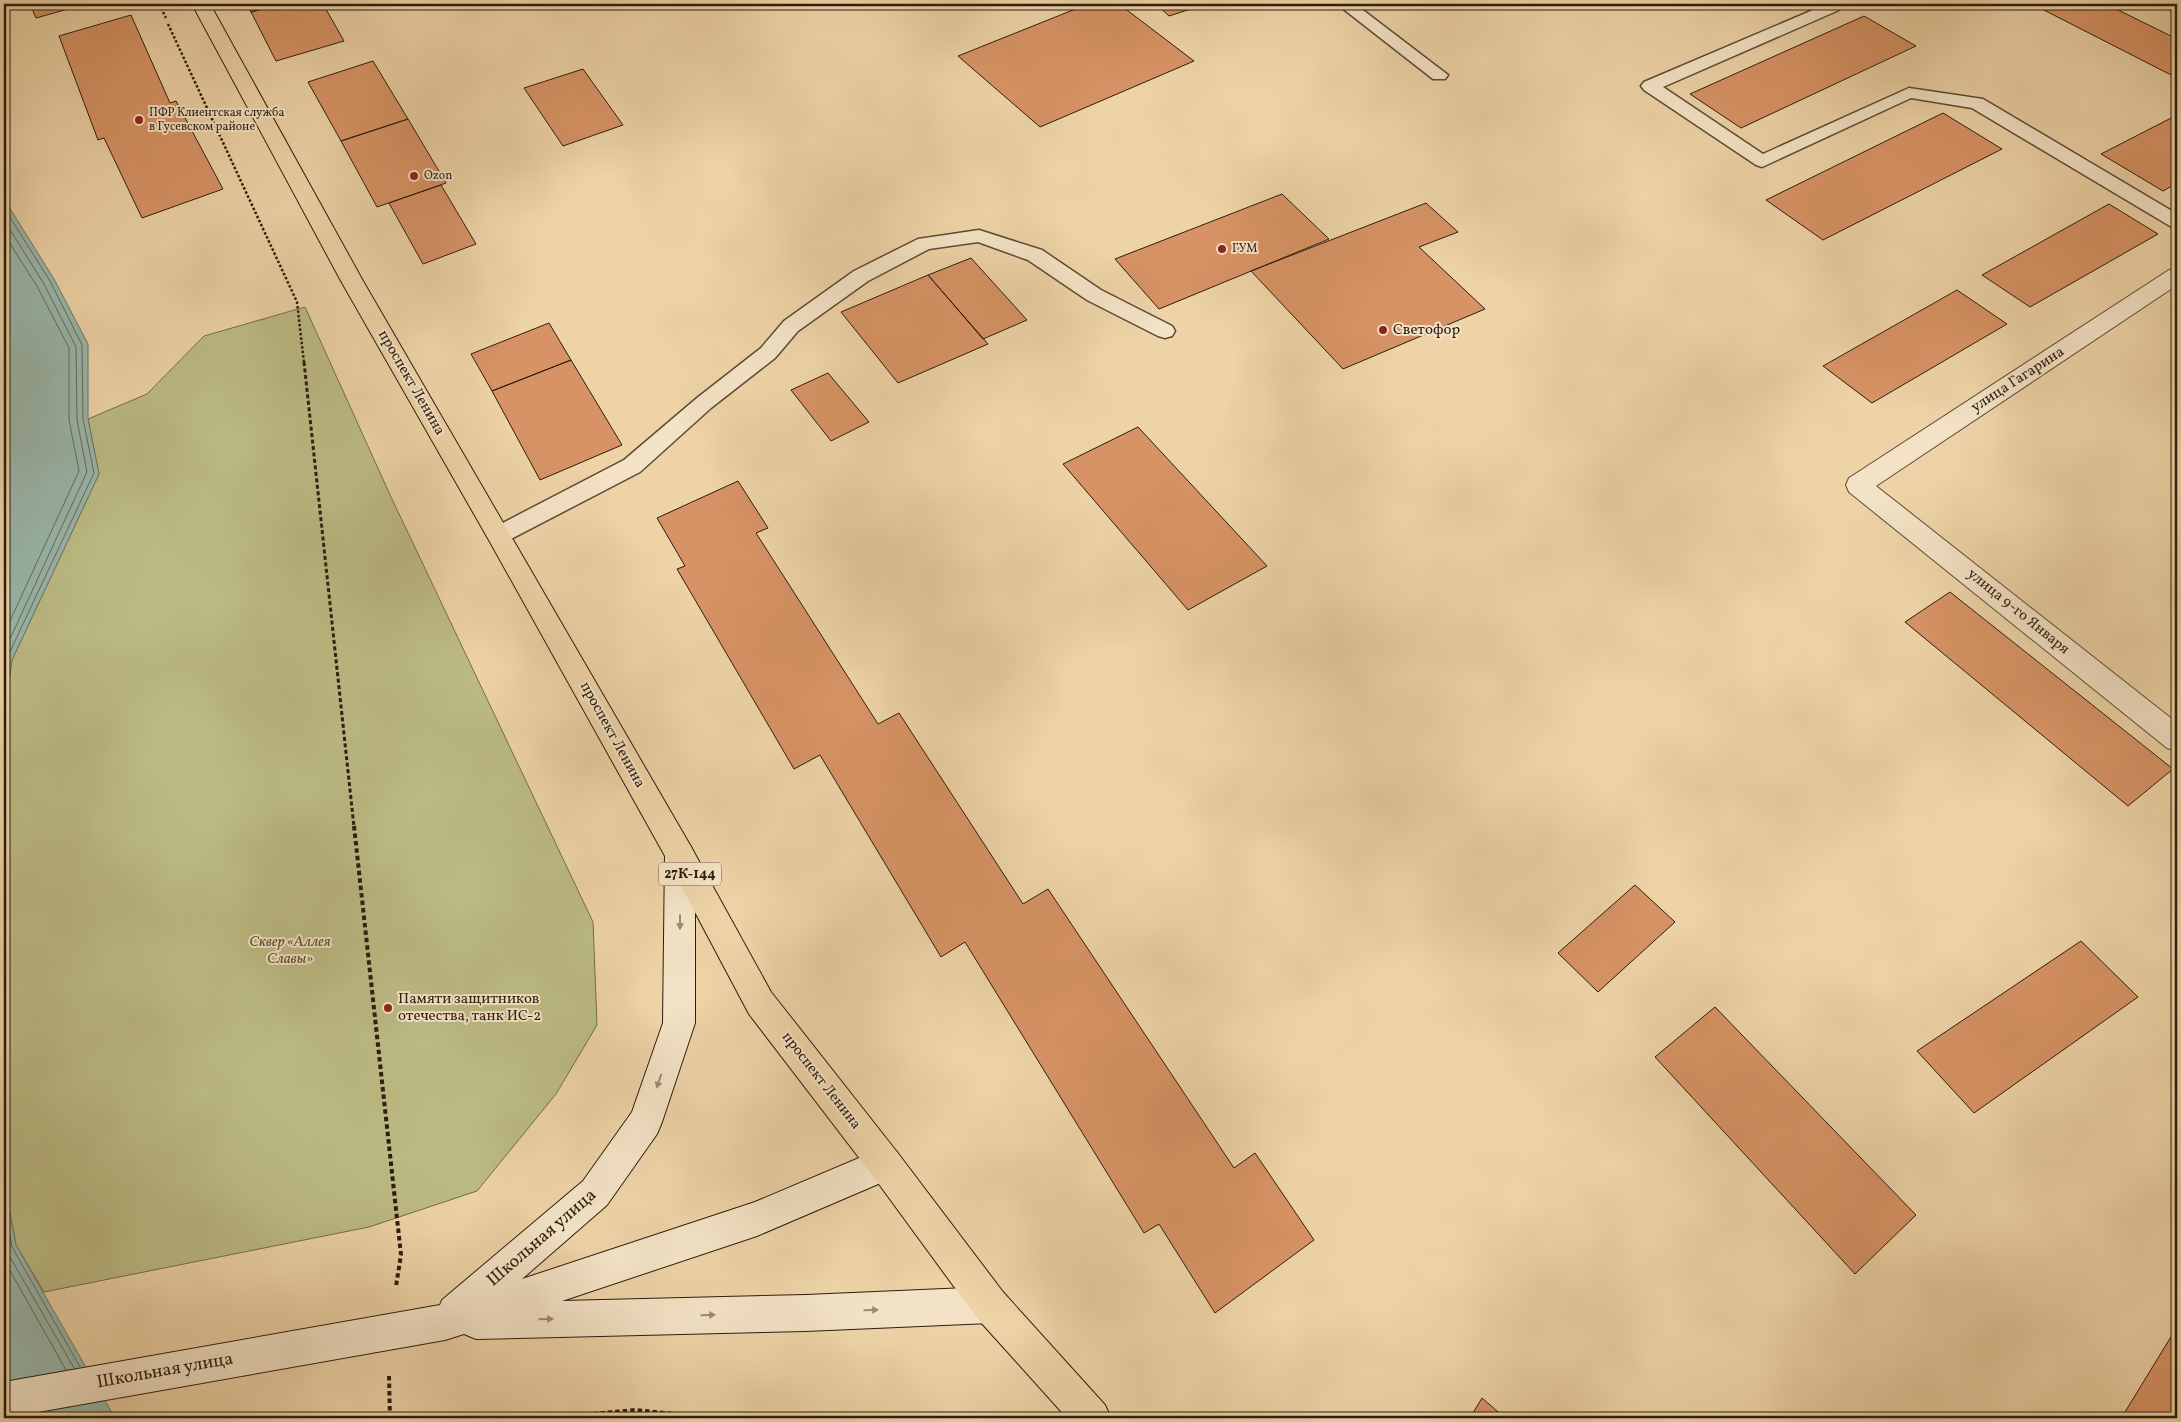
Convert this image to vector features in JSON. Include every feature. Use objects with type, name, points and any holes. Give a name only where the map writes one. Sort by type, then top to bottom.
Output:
[{"type":"main road","name":"проспект Ленина","points":[[201,4],[352,281],[499,535],[680,856],[760,1003],[885,1164],[990,1305],[1092,1418]]},
{"type":"main road","points":[[2171,4],[2177,7]]},
{"type":"main road","name":"улица Гагарина","points":[[1858,485],[2177,275]]},
{"type":"main road","name":"улица 9-го Января","points":[[1858,485],[2177,739]]},
{"type":"main road","name":"Школьная улица","points":[[445,1322],[595,1193],[645,1122],[679,1023],[680,856]]},
{"type":"main road","name":"Школьная улица","points":[[4,1400],[445,1322],[757,1219],[885,1164]]},
{"type":"main road","name":"Школьная улица","points":[[445,1322],[990,1305]]},
{"type":"lane","points":[[1345,4],[1439,75]]},
{"type":"lane","points":[[1833,7],[1650,86],[1762,161],[1909,93],[1977,103],[2177,222]]},
{"type":"lane","points":[[499,535],[632,466],[704,403],[768,353],[791,326],[861,276],[925,243],[979,236],[1035,255],[1094,295],[1164,332]]},
{"type":"path","points":[[159,4],[297,302],[401,1255],[389,1332],[390,1418]]},
{"type":"path","points":[[548,1418],[635,1410],[713,1418]]},
{"type":"green space","name":"Сквер «Аллея Славы»","points":[[305,307],[391,497],[593,922],[597,1025],[556,1094],[477,1191],[369,1227],[44,1292],[16,1245],[4,1182],[4,714],[12,660],[99,474],[88,419],[147,394],[204,336]]},
{"type":"water","points":[[4,199],[54,279],[88,344],[88,419],[99,474],[12,660],[4,714]]},
{"type":"water","points":[[4,1182],[16,1245],[115,1418],[4,1418]]},
{"type":"building","points":[[30,4],[86,4],[36,18]]},
{"type":"building","points":[[247,4],[281,4],[251,12]]},
{"type":"building","points":[[281,4],[323,4],[344,41],[276,61],[251,12]]},
{"type":"building","points":[[1088,4],[1119,4],[1194,61],[1040,127],[958,56]]},
{"type":"building","points":[[1156,4],[1206,4],[1169,16]]},
{"type":"building","points":[[2106,4],[2177,39],[2177,78],[2034,5]]},
{"type":"building","name":"ПФР Клиентская служба в Гусевском районе","points":[[131,15],[170,103],[176,101],[223,189],[142,218],[104,138],[98,140],[59,36]]},
{"type":"building","points":[[1864,16],[1916,46],[1741,128],[1690,94]]},
{"type":"building","points":[[373,61],[408,119],[341,141],[308,82]]},
{"type":"building","points":[[583,69],[623,125],[563,146],[524,88]]},
{"type":"building","points":[[1943,113],[2002,149],[1823,240],[1766,200]]},
{"type":"building","points":[[2177,115],[2177,183],[2163,191],[2101,154]]},
{"type":"building","points":[[408,119],[446,183],[377,207],[341,141]]},
{"type":"building","points":[[441,185],[476,244],[423,264],[389,203]]},
{"type":"building","name":"ГУМ","points":[[1282,194],[1329,239],[1159,309],[1115,259]]},
{"type":"building","points":[[1426,203],[1458,232],[1419,247],[1485,309],[1343,369],[1251,271]]},
{"type":"building","points":[[2109,204],[2158,234],[2030,307],[1982,275]]},
{"type":"building","points":[[971,258],[1027,320],[983,339],[928,275]]},
{"type":"building","points":[[928,275],[988,344],[898,383],[841,312]]},
{"type":"building","points":[[1957,290],[2007,324],[1872,403],[1823,366]]},
{"type":"building","points":[[549,323],[571,360],[492,391],[471,354]]},
{"type":"building","points":[[571,360],[622,445],[540,480],[492,391]]},
{"type":"building","points":[[828,373],[869,422],[831,441],[791,390]]},
{"type":"building","points":[[1138,427],[1267,566],[1188,610],[1063,464]]},
{"type":"building","points":[[738,481],[768,528],[756,533],[878,724],[899,713],[1023,904],[1048,889],[1234,1168],[1255,1153],[1314,1240],[1215,1313],[1159,1224],[1144,1233],[965,942],[941,957],[820,755],[794,769],[677,569],[685,566],[657,518]]},
{"type":"building","points":[[1950,592],[2173,769],[2128,806],[1905,622]]},
{"type":"building","points":[[1635,885],[1675,922],[1598,992],[1558,953]]},
{"type":"building","points":[[2081,941],[2138,997],[1974,1113],[1917,1051]]},
{"type":"building","points":[[1715,1007],[1916,1215],[1855,1274],[1655,1057]]},
{"type":"building","points":[[2177,1327],[2177,1418],[2132,1418],[2125,1412]]},
{"type":"building","points":[[1482,1398],[1505,1418],[1470,1418]]},
{"type":"place","name":"ПФР Клиентская служба в Гусевском районе","points":[[139,120]]},
{"type":"place","name":"Ozon","points":[[414,176]]},
{"type":"place","name":"ГУМ","points":[[1222,249]]},
{"type":"place","name":"Светофор","points":[[1383,330]]},
{"type":"place","name":"Памяти защитников отечества, танк ИС-2","points":[[388,1008]]}]
